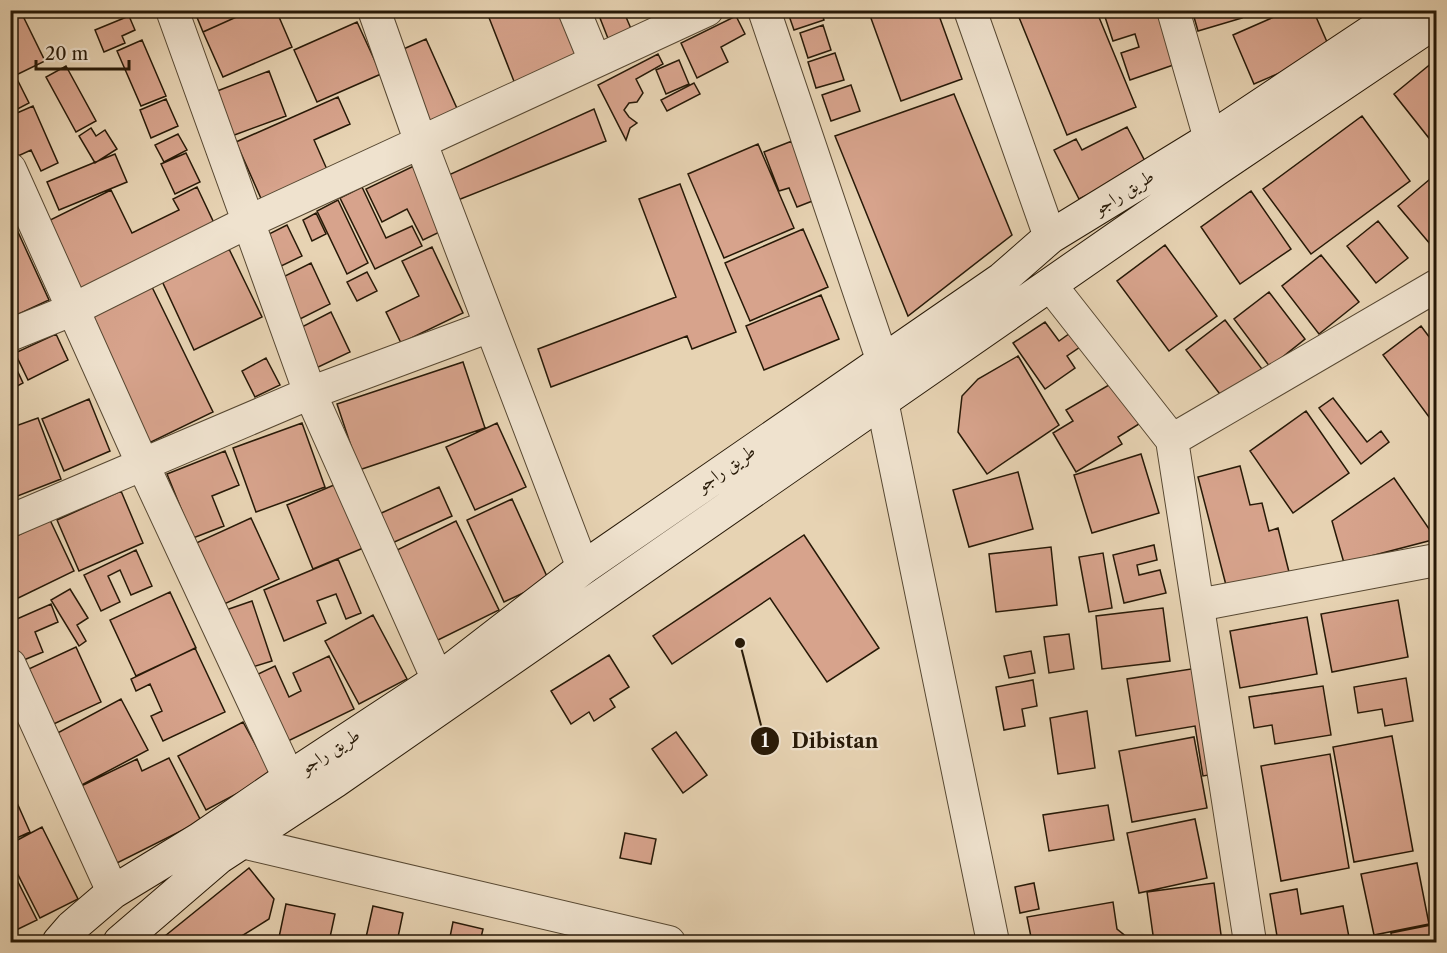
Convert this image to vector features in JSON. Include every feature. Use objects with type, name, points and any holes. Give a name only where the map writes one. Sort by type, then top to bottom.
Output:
[{"type":"main road","name":"طريق راجو","points":[[59,942],[72,927],[113,892],[200,839],[288,778],[438,681],[583,568],[882,359],[1002,279],[1050,237],[1210,139],[1390,15]]},
{"type":"main road","name":"طريق راجو","points":[[120,942],[219,857],[596,601],[1218,168],[1437,21]]},
{"type":"street","points":[[172,10],[310,393],[438,681]]},
{"type":"street","points":[[375,10],[421,142],[583,568]]},
{"type":"street","points":[[574,10],[595,62]]},
{"type":"street","points":[[10,335],[74,309],[248,222],[707,10]]},
{"type":"street","points":[[764,10],[882,359]]},
{"type":"street","points":[[970,10],[1050,237]]},
{"type":"street","points":[[1173,10],[1210,139]]},
{"type":"street","points":[[10,169],[143,465],[288,778]]},
{"type":"street","points":[[1051,286],[1172,440],[1250,942]]},
{"type":"street","points":[[1172,440],[1437,286]]},
{"type":"street","points":[[10,521],[310,393],[490,326]]},
{"type":"street","points":[[882,401],[993,942]]},
{"type":"street","points":[[1198,605],[1437,560]]},
{"type":"street","points":[[10,665],[113,892]]},
{"type":"street","points":[[242,842],[669,942]]},
{"type":"building","points":[[20,10],[45,61],[10,78],[10,11]]},
{"type":"building","points":[[194,10],[252,10],[203,32]]},
{"type":"building","points":[[252,10],[276,10],[292,47],[223,77],[203,32]]},
{"type":"building","points":[[486,10],[562,10],[582,64],[517,89]]},
{"type":"building","points":[[587,10],[623,10],[632,31],[609,41],[598,13],[589,17]]},
{"type":"building","points":[[787,10],[821,10],[824,20],[794,30]]},
{"type":"building","points":[[868,10],[937,10],[962,79],[901,101]]},
{"type":"building","points":[[1016,10],[1096,10],[1136,107],[1067,135]]},
{"type":"building","points":[[1124,10],[1165,10],[1182,62],[1130,80],[1121,53],[1139,47],[1135,34],[1113,41],[1105,17]]},
{"type":"building","points":[[1192,10],[1240,10],[1242,18],[1198,31]]},
{"type":"building","points":[[1290,10],[1313,10],[1331,51],[1254,84],[1233,35]]},
{"type":"building","points":[[129,16],[135,30],[122,36],[125,43],[104,52],[95,30]]},
{"type":"building","points":[[736,16],[745,34],[721,47],[728,62],[697,78],[681,43]]},
{"type":"building","points":[[357,22],[381,74],[317,102],[294,50]]},
{"type":"building","points":[[823,25],[831,50],[808,58],[800,33]]},
{"type":"building","points":[[426,39],[459,113],[432,126],[399,51]]},
{"type":"building","points":[[142,40],[166,96],[141,106],[117,51]]},
{"type":"building","points":[[835,53],[844,80],[816,88],[808,62]]},
{"type":"building","points":[[658,54],[663,64],[636,79],[643,93],[637,102],[629,103],[624,110],[637,123],[630,128],[626,140],[598,85]]},
{"type":"building","points":[[679,60],[689,84],[666,94],[656,70]]},
{"type":"building","points":[[1433,62],[1436,66],[1436,147],[1394,94]]},
{"type":"building","points":[[66,66],[96,121],[76,132],[46,77]]},
{"type":"building","points":[[269,71],[286,116],[229,137],[212,93]]},
{"type":"building","points":[[17,79],[29,103],[10,113],[10,82]]},
{"type":"building","points":[[694,83],[700,94],[667,111],[661,100]]},
{"type":"building","points":[[851,85],[860,111],[831,121],[822,95]]},
{"type":"building","points":[[954,94],[1012,235],[908,316],[835,136]]},
{"type":"building","points":[[338,97],[350,124],[314,140],[329,174],[263,203],[236,142]]},
{"type":"building","points":[[166,99],[178,126],[151,138],[140,110]]},
{"type":"building","points":[[33,106],[58,163],[41,171],[31,150],[18,156],[10,139],[10,116]]},
{"type":"building","points":[[594,109],[606,141],[453,202],[442,178]]},
{"type":"building","points":[[1362,116],[1410,181],[1311,254],[1263,189]]},
{"type":"building","points":[[1127,127],[1147,165],[1079,199],[1054,150],[1076,139],[1082,150]]},
{"type":"building","points":[[91,128],[96,136],[105,130],[117,149],[95,163],[79,136]]},
{"type":"building","points":[[178,134],[187,150],[164,162],[155,145]]},
{"type":"building","points":[[792,141],[815,200],[797,207],[789,188],[779,191],[764,152]]},
{"type":"building","points":[[758,144],[794,228],[724,258],[688,174]]},
{"type":"building","points":[[186,153],[200,182],[175,194],[161,164]]},
{"type":"building","points":[[115,154],[127,182],[59,210],[47,182]]},
{"type":"building","points":[[420,163],[450,227],[423,240],[407,209],[382,222],[366,189]]},
{"type":"building","points":[[1436,174],[1436,251],[1398,206]]},
{"type":"building","points":[[680,184],[736,332],[692,349],[687,336],[551,387],[538,349],[676,297],[639,199]]},
{"type":"building","points":[[197,187],[214,223],[73,292],[40,225],[111,190],[132,233],[179,210],[173,199]]},
{"type":"building","points":[[362,187],[386,238],[412,226],[422,246],[375,269],[340,198]]},
{"type":"building","points":[[1251,191],[1291,249],[1240,284],[1201,227]]},
{"type":"building","points":[[338,200],[368,263],[347,274],[317,211]]},
{"type":"building","points":[[316,213],[326,234],[312,241],[303,220]]},
{"type":"building","points":[[1378,221],[1408,258],[1376,283],[1347,246]]},
{"type":"building","points":[[287,225],[302,256],[275,269],[261,238]]},
{"type":"building","points":[[803,229],[828,287],[750,321],[725,263]]},
{"type":"building","points":[[18,232],[49,300],[10,318],[10,236]]},
{"type":"building","points":[[1165,245],[1217,316],[1169,351],[1117,281]]},
{"type":"building","points":[[432,247],[463,313],[401,343],[386,312],[419,296],[402,261]]},
{"type":"building","points":[[229,249],[262,317],[194,350],[162,281]]},
{"type":"building","points":[[1321,255],[1359,302],[1319,334],[1282,286]]},
{"type":"building","points":[[311,263],[330,304],[298,320],[279,279]]},
{"type":"building","points":[[367,272],[377,291],[357,301],[347,282]]},
{"type":"building","points":[[151,285],[213,412],[147,444],[85,317]]},
{"type":"building","points":[[1269,292],[1305,339],[1270,367],[1234,319]]},
{"type":"building","points":[[821,295],[839,339],[764,370],[746,326]]},
{"type":"building","points":[[331,312],[350,352],[312,370],[294,331]]},
{"type":"building","points":[[1225,320],[1265,373],[1226,402],[1186,350]]},
{"type":"building","points":[[1045,322],[1059,341],[1073,331],[1083,345],[1067,356],[1075,368],[1045,389],[1013,343]]},
{"type":"building","points":[[1421,326],[1436,346],[1436,411],[1429,417],[1383,355]]},
{"type":"building","points":[[56,334],[68,360],[28,380],[15,353]]},
{"type":"building","points":[[10,355],[23,383],[10,390]]},
{"type":"building","points":[[1018,356],[1059,425],[987,474],[958,432],[962,396],[978,379]]},
{"type":"building","points":[[266,358],[280,385],[255,397],[242,371]]},
{"type":"building","points":[[463,362],[485,428],[359,470],[337,404]]},
{"type":"building","points":[[1114,382],[1139,424],[1118,437],[1122,444],[1076,472],[1053,433],[1073,421],[1066,410]]},
{"type":"building","points":[[1333,398],[1367,442],[1381,431],[1389,442],[1361,464],[1319,408]]},
{"type":"building","points":[[89,399],[110,451],[64,471],[42,419]]},
{"type":"building","points":[[1306,411],[1349,473],[1293,513],[1250,451]]},
{"type":"building","points":[[38,418],[61,479],[10,499],[10,428]]},
{"type":"building","points":[[302,423],[325,487],[256,512],[233,448]]},
{"type":"building","points":[[497,423],[526,487],[475,510],[446,447]]},
{"type":"building","points":[[225,451],[239,485],[212,496],[224,526],[193,538],[167,474]]},
{"type":"building","points":[[1141,454],[1159,513],[1092,533],[1074,475]]},
{"type":"building","points":[[1240,466],[1250,505],[1262,503],[1269,531],[1278,528],[1289,572],[1227,589],[1198,477]]},
{"type":"building","points":[[1018,472],[1033,529],[969,547],[953,490]]},
{"type":"building","points":[[1394,478],[1436,539],[1344,563],[1332,521]]},
{"type":"building","points":[[341,482],[368,546],[313,569],[287,505]]},
{"type":"building","points":[[439,487],[452,516],[390,544],[377,515]]},
{"type":"building","points":[[121,491],[143,543],[79,571],[57,520]]},
{"type":"building","points":[[512,499],[549,581],[504,602],[467,520]]},
{"type":"building","points":[[251,518],[279,579],[211,610],[183,549]]},
{"type":"building","points":[[50,520],[74,571],[10,602],[10,539]]},
{"type":"building","points":[[456,521],[499,610],[436,641],[393,552]]},
{"type":"building","points":[[804,535],[879,648],[827,682],[770,598],[672,664],[653,636]]},
{"type":"building","points":[[1154,545],[1157,560],[1137,565],[1139,575],[1160,570],[1166,593],[1124,603],[1113,555]]},
{"type":"building","points":[[1051,547],[1057,605],[996,612],[989,554]]},
{"type":"building","points":[[136,550],[152,586],[131,595],[120,570],[108,576],[120,602],[101,611],[84,575]]},
{"type":"building","points":[[1103,553],[1112,608],[1089,612],[1079,557]]},
{"type":"building","points":[[338,559],[361,613],[346,619],[336,594],[317,601],[326,623],[284,641],[264,590]]},
{"type":"building","points":[[70,589],[88,618],[77,625],[86,641],[79,646],[51,600]]},
{"type":"building","points":[[170,592],[196,648],[136,676],[110,620]]},
{"type":"building","points":[[1398,600],[1408,657],[1332,672],[1321,614]]},
{"type":"building","points":[[252,601],[272,661],[246,669],[226,610]]},
{"type":"building","points":[[51,604],[58,622],[35,632],[43,652],[19,662],[10,641],[10,622]]},
{"type":"building","points":[[1163,608],[1170,661],[1102,669],[1096,616]]},
{"type":"building","points":[[373,615],[407,679],[359,704],[325,641]]},
{"type":"building","points":[[1307,617],[1317,674],[1240,688],[1230,631]]},
{"type":"building","points":[[1069,634],[1074,669],[1049,673],[1044,637]]},
{"type":"building","points":[[76,647],[101,702],[43,729],[18,674]]},
{"type":"building","points":[[195,648],[225,712],[163,741],[151,716],[162,711],[150,684],[136,691],[131,679]]},
{"type":"building","points":[[1031,651],[1035,673],[1009,678],[1004,656]]},
{"type":"building","points":[[609,655],[629,687],[610,699],[615,707],[594,721],[589,712],[571,724],[551,691]]},
{"type":"building","points":[[329,656],[354,709],[286,742],[254,676],[275,666],[289,697],[301,691],[293,673]]},
{"type":"building","points":[[1204,667],[1221,773],[1203,776],[1195,726],[1136,736],[1127,679]]},
{"type":"building","points":[[1406,678],[1413,721],[1385,726],[1382,709],[1358,713],[1354,687]]},
{"type":"building","points":[[1033,680],[1037,706],[1022,709],[1025,726],[1004,730],[996,687]]},
{"type":"building","points":[[1323,686],[1331,735],[1275,744],[1272,725],[1254,728],[1249,697]]},
{"type":"building","points":[[121,699],[148,750],[76,788],[50,737]]},
{"type":"building","points":[[1087,711],[1095,768],[1058,774],[1050,718]]},
{"type":"building","points":[[243,722],[272,775],[206,810],[178,756]]},
{"type":"building","points":[[676,732],[707,775],[683,793],[652,749]]},
{"type":"building","points":[[1392,736],[1413,851],[1354,862],[1333,747]]},
{"type":"building","points":[[1194,737],[1207,808],[1132,822],[1119,751]]},
{"type":"building","points":[[1330,754],[1349,868],[1281,881],[1261,766]]},
{"type":"building","points":[[169,758],[201,821],[113,865],[75,789],[137,759],[142,771]]},
{"type":"building","points":[[10,787],[30,832],[10,841]]},
{"type":"building","points":[[1108,805],[1114,840],[1049,851],[1043,815]]},
{"type":"building","points":[[1195,819],[1207,878],[1139,893],[1127,833]]},
{"type":"building","points":[[42,827],[78,899],[40,918],[13,865],[10,866],[10,844]]},
{"type":"building","points":[[625,833],[656,839],[651,864],[620,858]]},
{"type":"building","points":[[1417,863],[1429,924],[1374,935],[1361,874]]},
{"type":"building","points":[[249,868],[274,899],[269,919],[232,942],[162,942],[160,940]]},
{"type":"building","points":[[12,870],[37,920],[10,933],[10,871]]},
{"type":"building","points":[[1034,883],[1039,909],[1020,913],[1015,887]]},
{"type":"building","points":[[1214,883],[1222,942],[1154,942],[1147,892]]},
{"type":"building","points":[[1297,889],[1301,914],[1343,906],[1349,937],[1315,942],[1278,942],[1270,894]]},
{"type":"building","points":[[1113,902],[1117,929],[1133,942],[1032,942],[1027,917]]},
{"type":"building","points":[[286,904],[335,914],[329,942],[278,942]]},
{"type":"building","points":[[373,906],[403,913],[397,942],[365,942]]},
{"type":"building","points":[[453,922],[483,929],[480,942],[449,942]]},
{"type":"building","points":[[1436,924],[1436,942],[1392,942],[1391,933]]},
{"type":"place","name":"Dibistan","points":[[740,643]]}]
